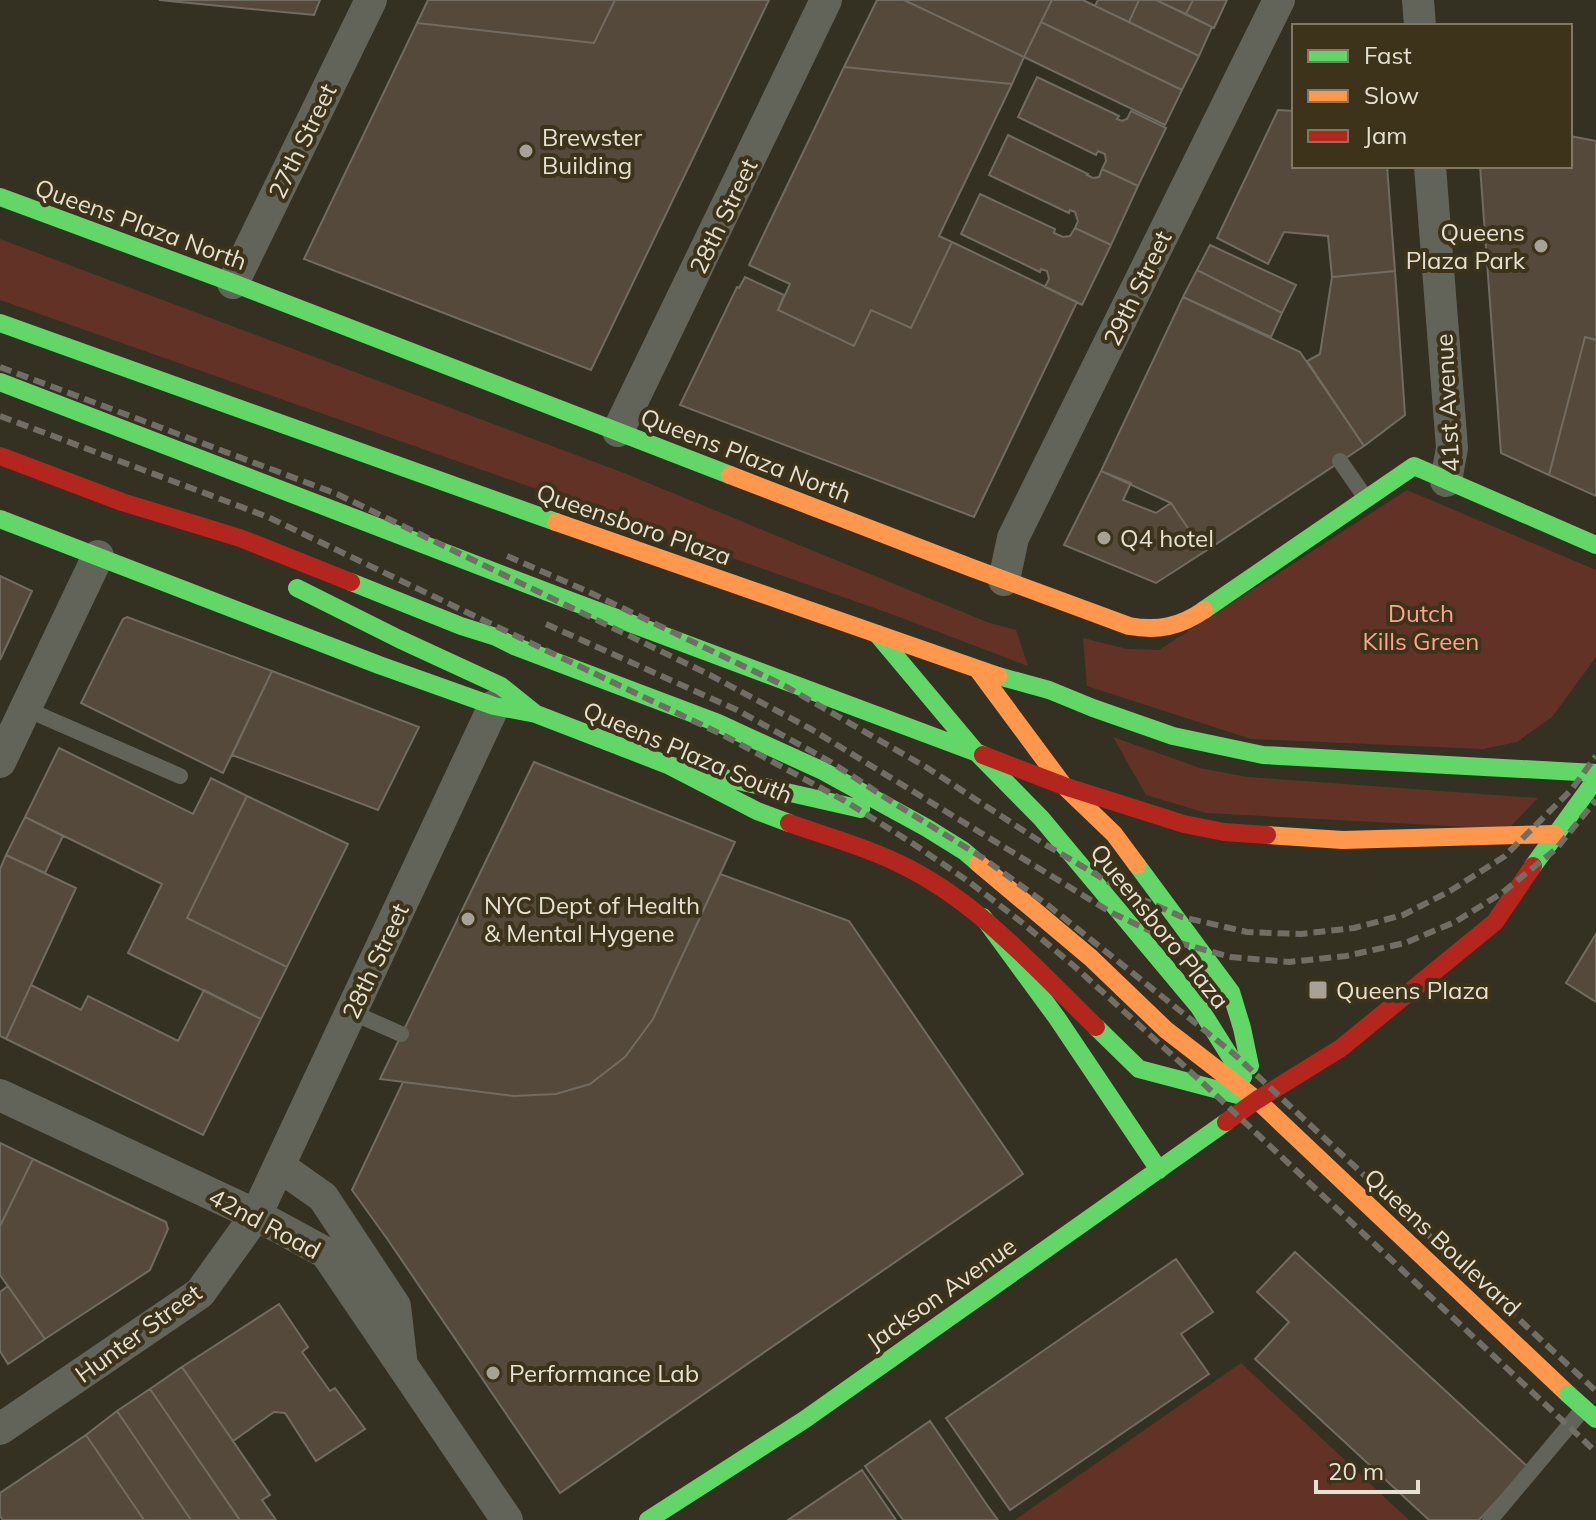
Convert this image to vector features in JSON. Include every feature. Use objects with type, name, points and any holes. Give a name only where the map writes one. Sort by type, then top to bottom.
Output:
[{"type":"main road","name":"Queens Plaza North","points":[[0,197],[1129,626],[1163,629],[1197,615],[1414,466],[1446,481]]},
{"type":"main road","name":"Queensboro Plaza","points":[[0,323],[877,634],[976,752],[1041,818],[1199,1007],[1257,1100]]},
{"type":"main road","points":[[0,382],[1064,786],[1184,824],[1224,832],[1343,840],[1555,834]]},
{"type":"main road","points":[[0,456],[122,502],[240,538],[718,723],[823,771],[964,851],[1091,958],[1165,1029],[1257,1100]]},
{"type":"main road","name":"41st Avenue","points":[[1446,481],[1596,545]]},
{"type":"main road","points":[[122,502],[225,552]]},
{"type":"main road","name":"Queens Plaza South","points":[[0,519],[379,665],[494,706],[536,714],[668,765],[757,811],[897,862],[983,917],[1139,1069],[1257,1100]]},
{"type":"main road","points":[[355,519],[399,555]]},
{"type":"main road","points":[[277,578],[501,686],[536,714]]},
{"type":"main road","points":[[466,611],[496,637]]},
{"type":"main road","points":[[877,634],[978,670],[1049,690],[1173,736],[1233,750],[1263,755],[1596,773]]},
{"type":"main road","points":[[978,670],[1064,786],[1114,834],[1231,992],[1257,1100]]},
{"type":"main road","points":[[668,765],[918,823]]},
{"type":"main road","name":"Jackson Avenue","points":[[653,1519],[804,1420],[1257,1100],[1341,1048],[1495,922],[1596,779]]},
{"type":"main road","points":[[983,917],[1057,1018],[1159,1170]]},
{"type":"main road","name":"Queens Boulevard","points":[[1257,1100],[1596,1419]]},
{"type":"street","name":"27th Street","points":[[233,283],[371,0]]},
{"type":"street","name":"28th Street","points":[[618,431],[826,0]]},
{"type":"street","name":"29th Street","points":[[1004,580],[1013,538],[1279,0]]},
{"type":"street","points":[[1418,0],[1420,24]]},
{"type":"street","name":"41st Avenue","points":[[1430,168],[1452,448],[1446,481]]},
{"type":"street","points":[[0,762],[98,556]]},
{"type":"street","name":"28th Street","points":[[256,1215],[494,706]]},
{"type":"street","name":"42nd Road","points":[[0,1095],[256,1215],[326,1253],[507,1520]]},
{"type":"street","points":[[279,1166],[323,1197],[395,1306],[401,1363]]},
{"type":"street","name":"Hunter Street","points":[[0,1429],[200,1293],[256,1215]]},
{"type":"lane","points":[[1340,461],[1366,499]]},
{"type":"lane","points":[[26,709],[180,776]]},
{"type":"lane","points":[[351,1012],[401,1034]]},
{"type":"lane","points":[[1490,1520],[1596,1393]]},
{"type":"green space","points":[[0,239],[624,473],[987,622],[1016,630],[1028,666],[894,615],[0,300]]},
{"type":"green space","name":"Dutch Kills Green","points":[[1407,490],[1596,570],[1596,657],[1552,717],[1517,742],[1483,749],[1251,739],[1087,686],[1083,638],[1127,649],[1159,650]]},
{"type":"green space","points":[[1113,737],[1200,768],[1248,777],[1538,798],[1508,829],[1206,813],[1146,795]]},
{"type":"green space","points":[[1241,1363],[1409,1520],[1016,1520],[1016,1519]]},
{"type":"building","points":[[159,0],[320,0],[314,15]]},
{"type":"building","points":[[428,0],[615,0],[594,43],[417,23]]},
{"type":"building","name":"Brewster Building","points":[[615,0],[769,0],[591,370],[304,259],[417,23],[594,43]]},
{"type":"building","points":[[877,0],[904,0],[1024,57],[1012,84],[844,67]]},
{"type":"building","points":[[904,0],[1052,0],[1024,57]]},
{"type":"building","points":[[1052,0],[1083,0],[1199,56],[1182,90],[1041,22]]},
{"type":"building","points":[[1098,0],[1139,0],[1129,22],[1095,6]]},
{"type":"building","points":[[1139,0],[1156,0],[1212,27],[1199,56],[1129,22]]},
{"type":"building","points":[[1160,0],[1193,0],[1186,14]]},
{"type":"building","points":[[1193,0],[1227,0],[1214,28],[1186,14]]},
{"type":"building","points":[[1041,22],[1182,90],[1165,125],[1024,57]]},
{"type":"building","points":[[844,67],[1012,84],[939,236],[952,242],[911,328],[871,310],[854,346],[778,310],[790,284],[749,265]]},
{"type":"building","points":[[1037,77],[1119,116],[1117,119],[1122,121],[1131,111],[1166,128],[1138,186],[1102,169],[1105,154],[1098,151],[1096,155],[1018,117]]},
{"type":"building","points":[[1278,110],[1292,111],[1292,168],[1387,168],[1395,271],[1332,277],[1328,236],[1284,232],[1268,264],[1217,238]]},
{"type":"building","points":[[1008,135],[1093,178],[1099,177],[1102,169],[1138,186],[1111,245],[1075,228],[1078,221],[1075,212],[1070,210],[1069,213],[989,175]]},
{"type":"building","name":"Queens Plaza Park","points":[[1572,136],[1596,141],[1596,340],[1585,337],[1549,475],[1501,453],[1480,168],[1572,168]]},
{"type":"building","points":[[980,194],[1055,229],[1054,233],[1063,237],[1070,236],[1075,228],[1111,245],[1082,305],[1045,287],[1049,279],[1047,271],[1041,269],[1040,272],[961,234]]},
{"type":"building","points":[[952,242],[1077,302],[974,517],[680,405],[737,287],[745,277],[784,295],[778,310],[854,346],[871,310],[911,328]]},
{"type":"building","points":[[1210,245],[1296,285],[1282,313],[1197,270]]},
{"type":"building","points":[[1197,270],[1282,313],[1271,337],[1183,297]]},
{"type":"building","points":[[1395,271],[1405,415],[1364,446],[1307,361],[1320,354],[1332,277]]},
{"type":"building","points":[[1183,297],[1300,352],[1364,446],[1204,552],[1171,503],[1101,471]]},
{"type":"building","points":[[1585,337],[1596,340],[1596,496],[1549,475]]},
{"type":"building","points":[[1101,471],[1131,483],[1123,500],[1156,513],[1171,503],[1204,552],[1156,583],[1064,545]]},
{"type":"building","points":[[0,576],[32,591],[0,660]]},
{"type":"building","points":[[127,617],[272,671],[223,773],[81,703],[123,619]]},
{"type":"building","points":[[272,671],[419,727],[378,810],[232,755]]},
{"type":"building","points":[[59,748],[193,814],[211,778],[247,796],[187,918],[287,967],[261,1019],[128,953],[162,884],[25,817]]},
{"type":"building","points":[[534,762],[735,842],[653,1019],[625,1057],[590,1084],[556,1094],[514,1096],[380,1079]]},
{"type":"building","points":[[247,796],[348,844],[287,967],[187,918]]},
{"type":"building","points":[[25,817],[63,836],[45,873],[6,855]]},
{"type":"building","points":[[6,855],[76,888],[6,1039],[0,1036],[0,869]]},
{"type":"building","points":[[720,874],[849,921],[1023,1174],[560,1493],[352,1190],[403,1082],[514,1096],[556,1094],[590,1084],[625,1057],[653,1019]]},
{"type":"building","points":[[1596,934],[1596,1002],[1566,983]]},
{"type":"building","points":[[31,985],[81,1010],[88,996],[178,1041],[204,990],[261,1019],[203,1135],[6,1039]]},
{"type":"building","points":[[0,1143],[33,1159],[0,1226]]},
{"type":"building","points":[[33,1159],[166,1222],[168,1229],[150,1270],[45,1339],[0,1275],[0,1226]]},
{"type":"building","points":[[1295,1252],[1528,1467],[1479,1520],[1429,1520],[1255,1359],[1289,1322],[1257,1292]]},
{"type":"building","points":[[1176,1259],[1213,1312],[1181,1334],[1209,1374],[1010,1510],[946,1418]]},
{"type":"building","points":[[8,1286],[45,1339],[8,1364],[0,1351],[0,1292]]},
{"type":"building","points":[[279,1304],[308,1347],[302,1352],[330,1391],[335,1388],[365,1429],[316,1461],[285,1413],[274,1412],[233,1441],[182,1367]]},
{"type":"building","points":[[182,1367],[270,1495],[262,1500],[276,1520],[240,1520],[150,1389]]},
{"type":"building","points":[[150,1389],[239,1519],[191,1520],[117,1411]]},
{"type":"building","points":[[117,1411],[191,1520],[144,1520],[86,1435]]},
{"type":"building","points":[[930,1421],[998,1520],[903,1520],[865,1466]]},
{"type":"building","points":[[86,1435],[144,1520],[3,1520],[0,1516],[0,1493]]},
{"type":"building","points":[[862,1470],[896,1520],[788,1520]]},
{"type":"railway","points":[[0,367],[337,494],[710,675],[811,729],[1112,913],[1172,941],[1231,957],[1289,962],[1346,956],[1405,943],[1455,922],[1502,893],[1556,849],[1596,800]]},
{"type":"railway","points":[[0,416],[268,517],[725,736],[845,801],[912,843],[968,881],[1074,966],[1596,1452]]},
{"type":"railway","points":[[507,556],[785,686],[926,767],[1041,842],[1124,891],[1182,917],[1247,932],[1301,934],[1354,928],[1403,915],[1450,891],[1505,856],[1572,789],[1596,756]]},
{"type":"railway","points":[[546,624],[737,710],[829,761],[983,858],[1049,906],[1234,1054],[1596,1391]]},
{"type":"traffic: fast","points":[[0,197],[233,283],[730,475]]},
{"type":"traffic: fast","points":[[0,323],[556,522]]},
{"type":"traffic: fast","points":[[0,382],[983,755]]},
{"type":"traffic: fast","points":[[1204,610],[1414,466],[1596,545]]},
{"type":"traffic: fast","points":[[0,519],[379,665],[494,706],[536,714],[668,765],[757,811],[789,823]]},
{"type":"traffic: fast","points":[[351,582],[718,723],[823,771],[927,828],[978,863]]},
{"type":"traffic: fast","points":[[297,588],[501,686],[536,714]]},
{"type":"traffic: fast","points":[[877,634],[976,752],[1041,818],[1199,1007],[1243,1077]]},
{"type":"traffic: fast","points":[[998,676],[1049,690],[1173,736],[1263,755],[1596,773]]},
{"type":"traffic: fast","points":[[668,765],[861,809]]},
{"type":"traffic: fast","points":[[1533,866],[1596,779]]},
{"type":"traffic: fast","points":[[1137,865],[1231,992],[1250,1066]]},
{"type":"traffic: fast","points":[[983,917],[1057,1018],[1159,1170]]},
{"type":"traffic: fast","points":[[1096,1027],[1139,1069],[1257,1100]]},
{"type":"traffic: fast","points":[[648,1520],[804,1420],[1226,1122]]},
{"type":"traffic: fast","points":[[1568,1394],[1596,1419]]},
{"type":"traffic: slow","points":[[730,475],[1129,626],[1168,626],[1204,610]]},
{"type":"traffic: slow","points":[[556,522],[998,676]]},
{"type":"traffic: slow","points":[[978,670],[1064,786],[1114,834],[1137,865]]},
{"type":"traffic: slow","points":[[1267,835],[1343,840],[1555,834]]},
{"type":"traffic: slow","points":[[978,863],[1091,958],[1165,1029],[1257,1100]]},
{"type":"traffic: slow","points":[[1257,1100],[1568,1394]]},
{"type":"traffic: jam","points":[[0,456],[122,502],[240,538],[351,582]]},
{"type":"traffic: jam","points":[[983,755],[1064,786],[1184,824],[1224,832],[1267,835]]},
{"type":"traffic: jam","points":[[789,823],[858,846],[927,878],[1004,937],[1096,1027]]},
{"type":"traffic: jam","points":[[1226,1122],[1341,1048],[1495,922],[1533,866]]},
{"type":"place","name":"Brewster Building","points":[[526,151]]},
{"type":"place","name":"Queens Plaza Park","points":[[1541,246]]},
{"type":"place","name":"Q4 hotel","points":[[1104,538]]},
{"type":"place","name":"NYC Dept of Health & Mental Hygene","points":[[468,919]]},
{"type":"place","name":"Queens Plaza","points":[[1318,990]]},
{"type":"place","name":"Performance Lab","points":[[493,1373]]}]
